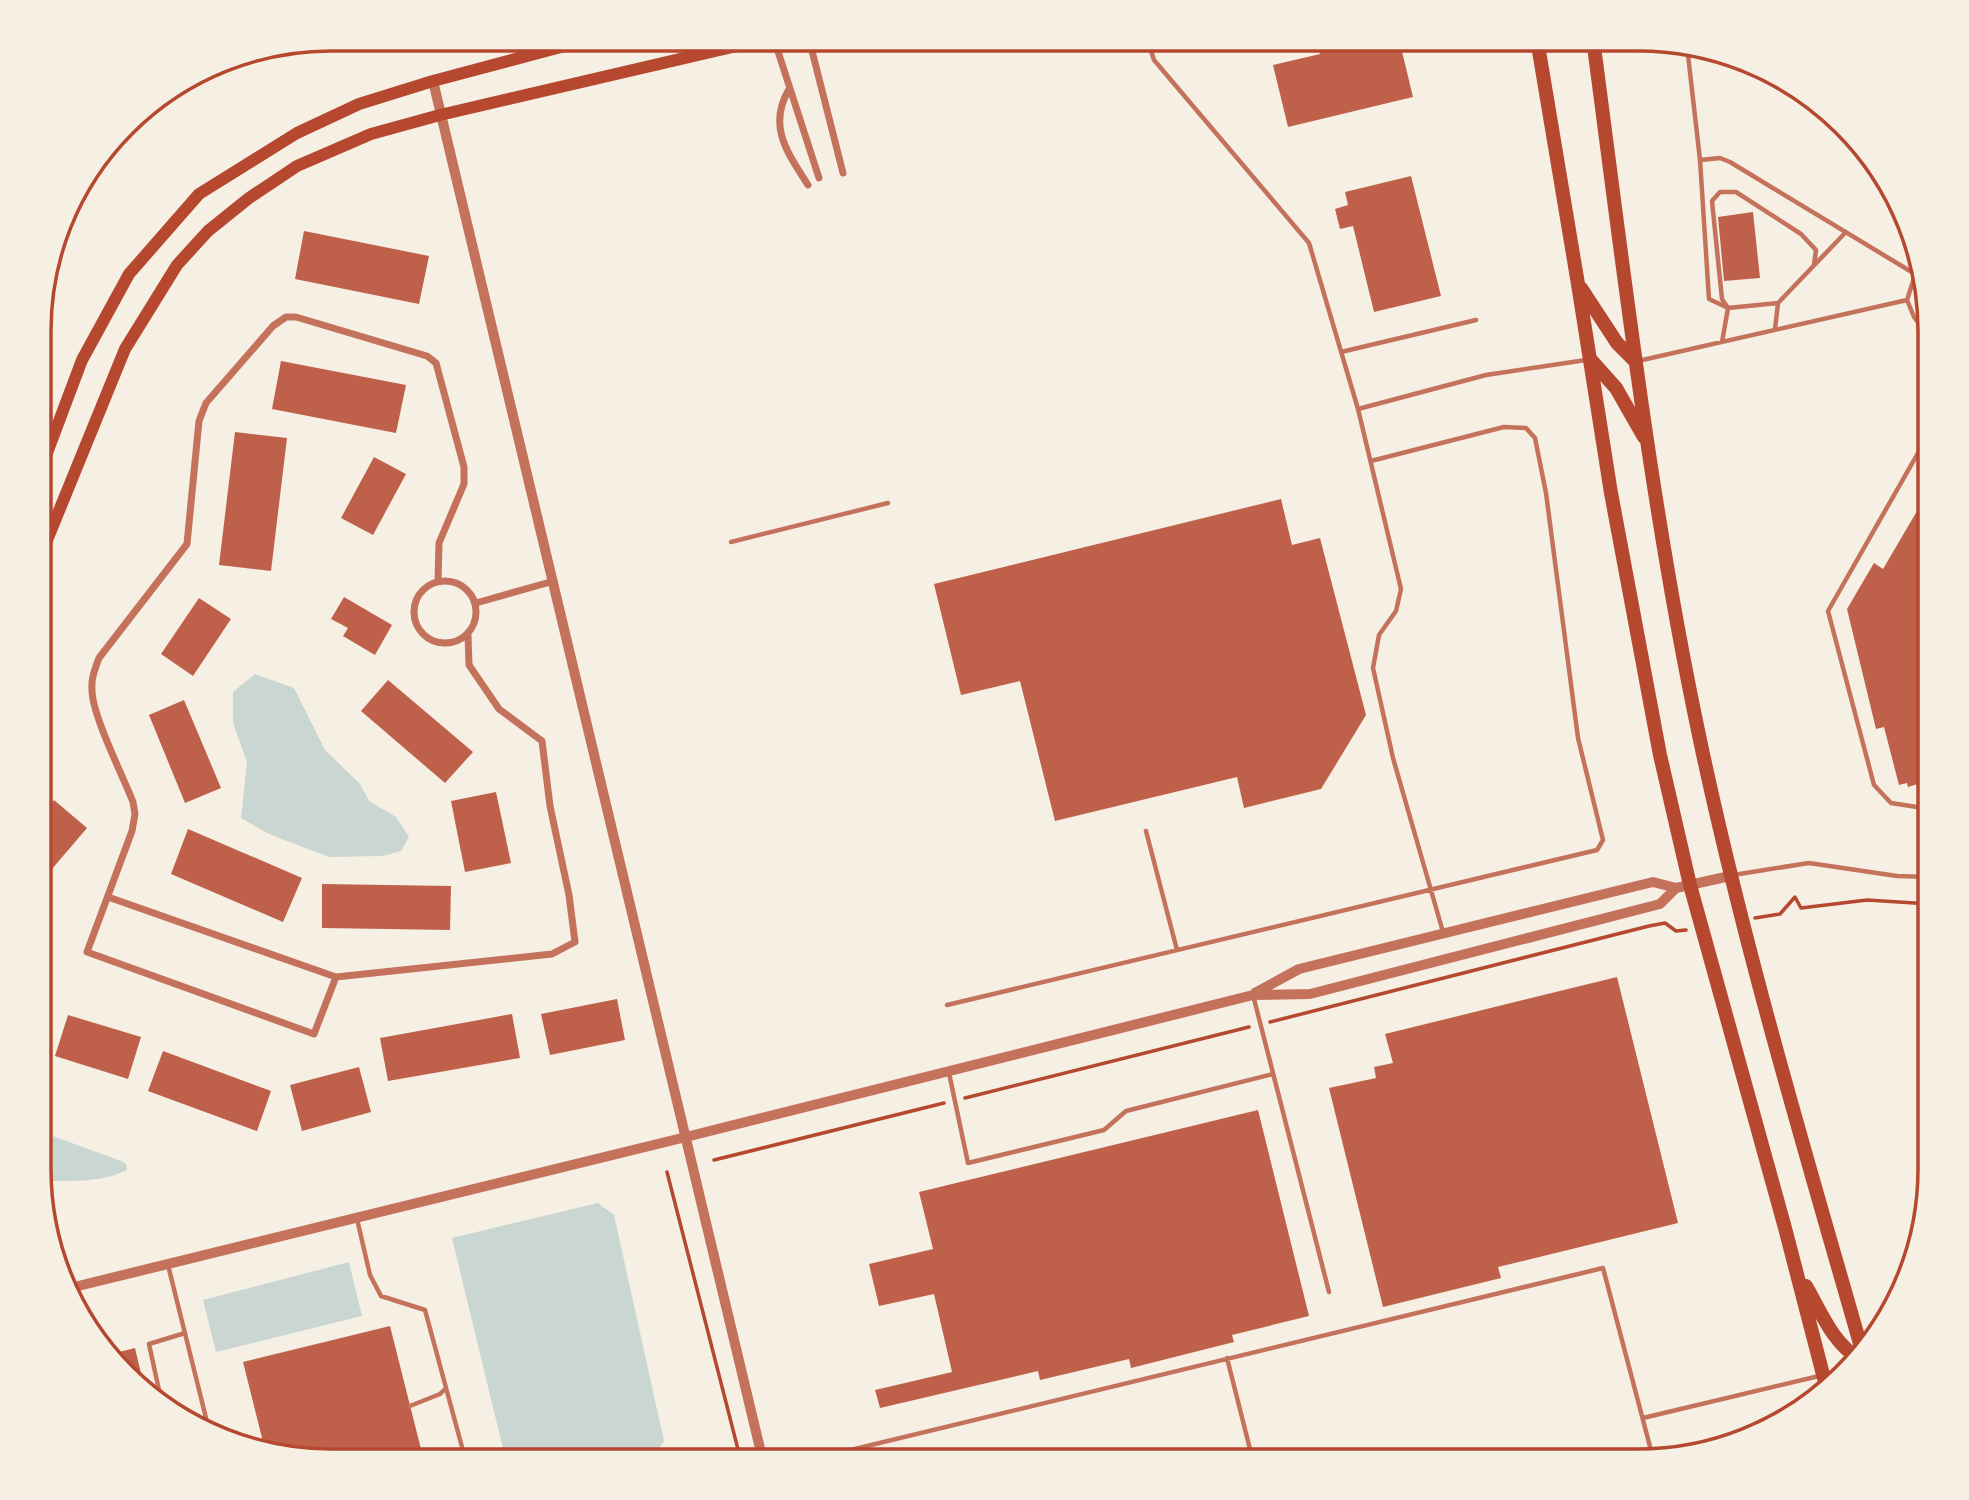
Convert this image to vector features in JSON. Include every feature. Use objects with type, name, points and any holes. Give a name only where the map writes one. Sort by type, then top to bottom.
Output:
[{"type":"main road","points":[[51,442],[82,360],[129,274],[199,194],[296,133],[359,104],[545,51]]},
{"type":"main road","points":[[51,528],[125,349],[177,265],[208,232],[249,198],[297,166],[371,134],[440,115],[715,51]]},
{"type":"main road","points":[[1538,51],[1634,624],[1683,887],[1796,1270],[1824,1379]]},
{"type":"main road","points":[[1595,51],[1635,362],[1674,609],[1744,932],[1859,1341]]},
{"type":"main road","points":[[1578,284],[1616,343],[1635,362]]},
{"type":"main road","points":[[1590,359],[1616,388],[1648,444]]},
{"type":"main road","points":[[1796,1270],[1835,1337],[1850,1353]]},
{"type":"street","points":[[778,51],[819,178]]},
{"type":"street","points":[[812,51],[843,173]]},
{"type":"street","points":[[433,81],[759,1449]]},
{"type":"street","points":[[789,89],[779,106],[779,123],[787,151],[808,185]]},
{"type":"street","points":[[335,977],[313,1034],[87,951],[132,831],[135,814],[133,802],[99,717],[92,692],[93,674],[99,658],[187,544],[199,421],[206,403],[273,326],[286,317],[296,317],[427,356],[436,363],[464,467],[464,484],[439,543],[438,581]]},
{"type":"street","points":[[438,581],[454,581],[469,590],[476,603],[477,621],[468,635],[453,643],[437,643],[422,635],[414,620],[414,604],[423,589],[438,581]]},
{"type":"street","points":[[476,603],[554,581]]},
{"type":"street","points":[[108,897],[335,977],[552,954],[575,942],[569,895],[550,806],[542,741],[499,709],[469,664],[468,635]]},
{"type":"street","points":[[1253,995],[1299,969],[1443,933],[1653,882],[1683,887],[1730,876]]},
{"type":"street","points":[[77,1286],[685,1138],[1253,995],[1310,994],[1660,904],[1683,887]]},
{"type":"lane","points":[[1151,51],[1154,60],[1310,243],[1358,409],[1401,589],[1396,611],[1379,635],[1373,668],[1393,758],[1443,933]]},
{"type":"lane","points":[[1688,55],[1700,160],[1709,299],[1728,308],[1778,303]]},
{"type":"lane","points":[[1700,160],[1720,158],[1730,162],[1912,269]]},
{"type":"lane","points":[[1722,342],[1728,308],[1722,299],[1712,201],[1720,192],[1736,192],[1801,234],[1816,250],[1814,265]]},
{"type":"lane","points":[[1775,330],[1778,303],[1846,232]]},
{"type":"lane","points":[[1914,280],[1907,300],[1918,322]]},
{"type":"lane","points":[[1635,362],[1907,300]]},
{"type":"lane","points":[[1341,352],[1476,320]]},
{"type":"lane","points":[[1358,409],[1486,375],[1590,359]]},
{"type":"lane","points":[[947,1005],[1597,850],[1603,840],[1578,738],[1546,493],[1535,438],[1526,428],[1504,427],[1371,461]]},
{"type":"lane","points":[[1918,453],[1828,611],[1874,785],[1891,803],[1918,806]]},
{"type":"lane","points":[[731,542],[888,503]]},
{"type":"lane","points":[[1146,831],[1177,950]]},
{"type":"lane","points":[[1730,876],[1809,863],[1918,877]]},
{"type":"lane","points":[[1253,995],[1329,1292]]},
{"type":"lane","points":[[948,1071],[968,1163],[1104,1130],[1126,1111],[1273,1074]]},
{"type":"lane","points":[[356,1218],[370,1275],[381,1296],[425,1310],[462,1449]]},
{"type":"lane","points":[[168,1264],[207,1420]]},
{"type":"lane","points":[[854,1449],[1604,1268],[1651,1449]]},
{"type":"lane","points":[[159,1390],[149,1344],[185,1333]]},
{"type":"lane","points":[[1227,1358],[1250,1449]]},
{"type":"lane","points":[[1643,1418],[1821,1382]]},
{"type":"lane","points":[[411,1406],[440,1394],[446,1388]]},
{"type":"path","points":[[1780,914],[1796,897],[1801,908],[1867,900],[1918,904]]},
{"type":"path","points":[[714,1160],[1649,926],[1665,923],[1676,931]]},
{"type":"path","points":[[667,1172],[738,1449]]},
{"type":"shaded area","points":[[255,674],[294,688],[325,750],[360,784],[369,801],[396,817],[409,837],[401,851],[383,856],[329,857],[269,834],[241,818],[247,762],[233,723],[233,692]]},
{"type":"shaded area","points":[[51,1135],[126,1164],[127,1170],[117,1174],[73,1181],[51,1181]]},
{"type":"shaded area","points":[[598,1203],[614,1215],[664,1441],[658,1449],[503,1449],[452,1238]]},
{"type":"shaded area","points":[[349,1262],[362,1316],[216,1352],[203,1300]]},
{"type":"building","points":[[1319,51],[1402,51],[1413,97],[1288,127],[1273,65],[1320,54]]},
{"type":"building","points":[[1411,176],[1441,296],[1374,312],[1353,226],[1340,229],[1335,209],[1348,205],[1345,192]]},
{"type":"building","points":[[1753,212],[1760,278],[1724,281],[1718,217]]},
{"type":"building","points":[[304,231],[429,256],[419,304],[295,279]]},
{"type":"building","points":[[281,361],[406,385],[396,433],[272,409]]},
{"type":"building","points":[[235,432],[287,438],[271,571],[219,565]]},
{"type":"building","points":[[374,457],[406,474],[373,535],[341,518]]},
{"type":"building","points":[[1281,499],[1292,545],[1320,538],[1366,715],[1321,789],[1244,808],[1237,777],[1055,821],[1020,681],[961,695],[934,584]]},
{"type":"building","points":[[1918,509],[1918,784],[1908,787],[1907,783],[1899,785],[1884,727],[1876,729],[1847,609],[1874,563],[1883,569]]},
{"type":"building","points":[[344,597],[392,625],[375,655],[343,636],[348,628],[331,619]]},
{"type":"building","points":[[199,598],[231,619],[193,676],[161,654]]},
{"type":"building","points":[[388,680],[473,752],[445,783],[361,711]]},
{"type":"building","points":[[184,700],[221,788],[185,803],[149,715]]},
{"type":"building","points":[[496,792],[511,863],[465,872],[451,801]]},
{"type":"building","points":[[54,800],[87,828],[51,870],[51,803]]},
{"type":"building","points":[[188,829],[302,878],[283,922],[171,874]]},
{"type":"building","points":[[322,884],[451,886],[450,930],[322,928]]},
{"type":"building","points":[[1617,977],[1678,1223],[1498,1267],[1501,1278],[1383,1307],[1329,1088],[1376,1078],[1374,1067],[1393,1063],[1385,1034]]},
{"type":"building","points":[[617,999],[625,1040],[550,1055],[541,1014]]},
{"type":"building","points":[[512,1014],[520,1058],[388,1081],[380,1038]]},
{"type":"building","points":[[68,1015],[141,1037],[128,1079],[55,1056]]},
{"type":"building","points":[[163,1051],[271,1091],[257,1131],[148,1091]]},
{"type":"building","points":[[359,1067],[371,1112],[302,1131],[290,1085]]},
{"type":"building","points":[[1258,1110],[1309,1316],[1232,1335],[1234,1342],[1131,1368],[1129,1359],[1040,1380],[1038,1371],[880,1408],[875,1390],[952,1372],[934,1294],[879,1306],[869,1264],[933,1249],[919,1192]]},
{"type":"building","points":[[390,1326],[421,1449],[312,1449],[263,1441],[243,1362]]},
{"type":"building","points":[[135,1348],[142,1376],[120,1354],[119,1352]]}]
